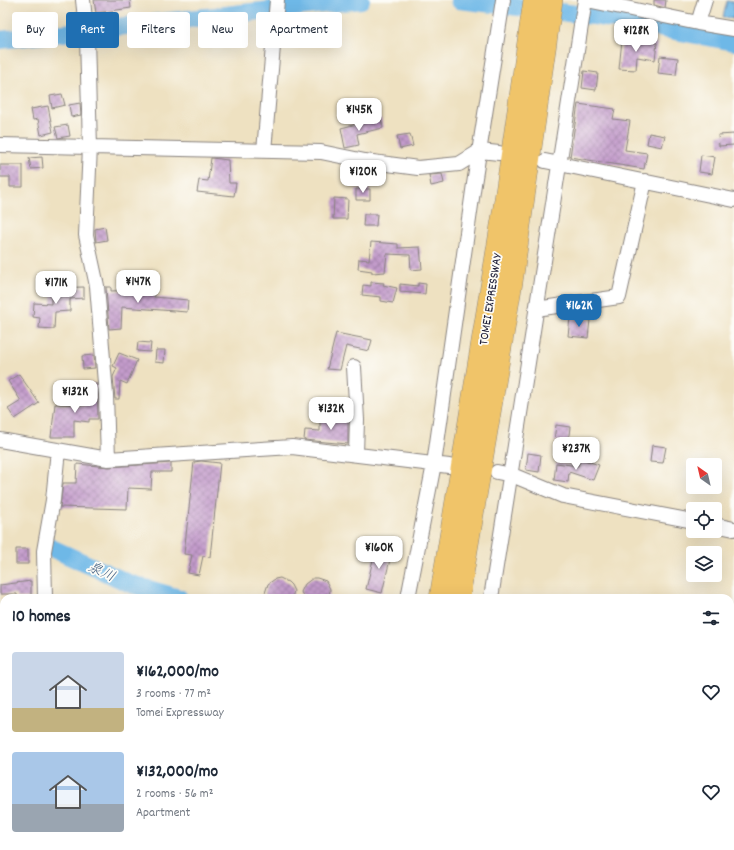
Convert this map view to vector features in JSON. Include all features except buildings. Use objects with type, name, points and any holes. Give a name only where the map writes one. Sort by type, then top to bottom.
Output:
[{"type":"highway","name":"TOMEI EXPRESSWAY","points":[[460,594],[512,282],[538,30],[534,0]]},
{"type":"highway","name":"TOMEI EXPRESSWAY","points":[[441,594],[503,214],[538,30],[552,0]]},
{"type":"street","points":[[83,0],[87,38],[90,147],[86,235],[97,286],[106,395],[108,459]]},
{"type":"street","points":[[264,151],[276,0]]},
{"type":"street","points":[[409,594],[434,464],[474,184],[503,0]]},
{"type":"street","points":[[492,594],[512,475],[536,309],[552,162],[586,0],[734,29]]},
{"type":"street","points":[[698,23],[705,0]]},
{"type":"street","points":[[0,145],[321,152],[365,161],[418,168],[459,164],[480,151],[498,152]]},
{"type":"street","points":[[552,162],[734,200]]},
{"type":"street","points":[[536,309],[618,297],[645,181]]},
{"type":"street","points":[[354,367],[357,420],[356,454]]},
{"type":"street","points":[[0,440],[108,459],[292,447],[449,466]]},
{"type":"street","points":[[45,594],[44,551],[53,500],[58,450]]},
{"type":"street","points":[[497,472],[512,475],[563,496],[686,520]]},
{"type":"street","points":[[722,526],[734,529]]},
{"type":"water","points":[[727,1],[734,2],[734,19],[723,17]]},
{"type":"waterway","points":[[0,40],[361,0]]},
{"type":"waterway","points":[[459,0],[593,16],[734,42]]},
{"type":"waterway","name":"泉川","points":[[49,547],[131,584],[165,594]]}]
